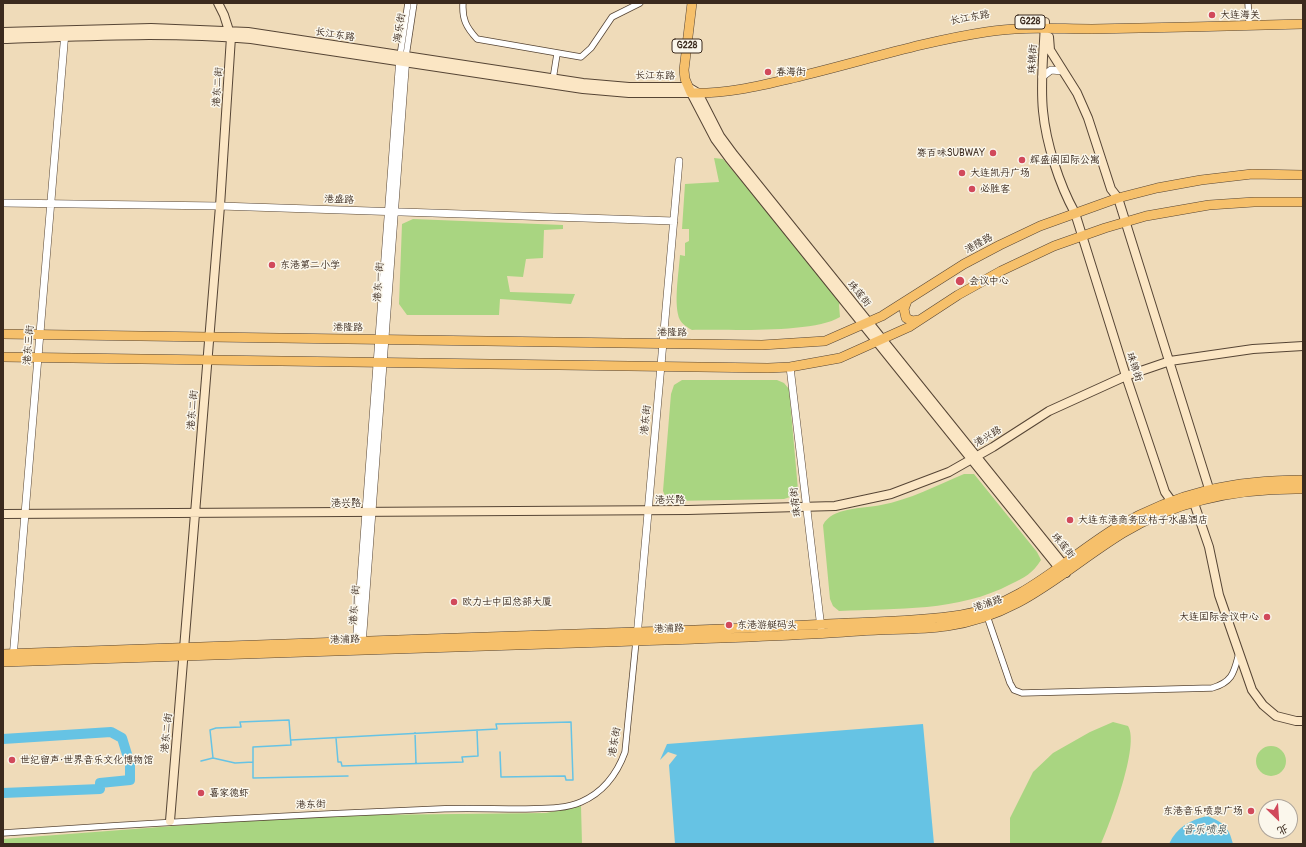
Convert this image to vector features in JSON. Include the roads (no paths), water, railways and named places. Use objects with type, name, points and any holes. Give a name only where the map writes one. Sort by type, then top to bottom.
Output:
[{"type":"main road","name":"港东二街","points":[[170,821],[185,652],[194,513],[220,206],[230,34],[218,3]]},
{"type":"main road","name":"G228","points":[[692,3],[684,70],[693,91]]},
{"type":"main road","name":"长江东路","points":[[1047,26],[1089,23],[1303,19]]},
{"type":"main road","name":"长江东路","points":[[403,59],[583,89],[629,93],[693,91],[711,87],[746,84],[918,40],[986,26],[1017,22],[1089,29],[1303,24]]},
{"type":"main road","name":"珠锦街","points":[[1047,26],[1050,50],[1084,108],[1111,189],[1118,198],[1211,493]]},
{"type":"main road","name":"珠锦街","points":[[1047,26],[1042,77],[1043,111],[1046,132],[1067,198],[1075,213],[1126,376],[1170,501],[1176,508]]},
{"type":"main road","name":"长江东路","points":[[3,32],[65,34],[230,34],[606,86],[693,91]]},
{"type":"main road","name":"长江东路","points":[[3,39],[65,34]]},
{"type":"main road","name":"珠莲街","points":[[693,91],[722,150],[1063,568]]},
{"type":"main road","name":"港隆路","points":[[3,334],[762,345],[825,341],[865,324],[907,301],[981,255],[1022,234],[1118,198],[1157,188],[1200,180],[1252,174],[1303,175]]},
{"type":"main road","points":[[3,357],[661,367],[790,367],[840,358],[879,341],[903,330],[960,293],[1001,271],[1054,246],[1082,235],[1146,216],[1210,205],[1254,202],[1303,202]]},
{"type":"main road","points":[[907,301],[904,309],[906,318],[912,321],[919,320]]},
{"type":"main road","name":"港兴路","points":[[3,514],[369,513],[835,506],[891,494],[949,472],[1049,411],[1126,376],[1170,361],[1253,349],[1303,346]]},
{"type":"main road","name":"港浦路","points":[[3,662],[13,658],[359,644],[821,634],[944,626],[987,616],[1019,604],[1117,527],[1170,501],[1211,493],[1248,483],[1303,480]]},
{"type":"main road","name":"港浦路","points":[[637,637],[943,617],[983,610],[1021,593],[1126,532],[1176,508],[1194,503],[1211,493],[1303,489]]},
{"type":"main road","points":[[1194,503],[1209,547],[1219,595],[1252,690],[1262,705],[1276,716],[1296,721],[1303,721]]},
{"type":"main road","name":"港浦路","points":[[3,654],[13,658]]},
{"type":"street","name":"海乐街","points":[[403,59],[408,3]]},
{"type":"street","name":"海乐街","points":[[403,59],[414,3]]},
{"type":"street","points":[[464,3],[463,20],[468,29],[477,39],[581,57],[591,48],[612,17],[640,3]]},
{"type":"street","points":[[1248,3],[1249,20]]},
{"type":"street","name":"港东三街","points":[[13,658],[65,34]]},
{"type":"street","points":[[553,79],[557,54]]},
{"type":"street","name":"港东一街","points":[[359,644],[403,59]]},
{"type":"street","points":[[1042,77],[1052,70],[1063,71]]},
{"type":"street","name":"港东街","points":[[3,833],[170,821],[441,809],[561,807],[581,802],[598,793],[612,779],[620,766],[625,752],[637,637],[647,510],[679,161]]},
{"type":"street","name":"港盛路","points":[[3,203],[220,206],[674,221]]},
{"type":"street","name":"珠荷街","points":[[790,367],[821,634]]},
{"type":"street","points":[[987,616],[1010,683],[1014,690],[1022,694],[1212,688],[1224,684],[1233,674],[1239,653]]},
{"type":"water","points":[[923,724],[934,844],[675,844],[669,765],[677,755],[668,752],[660,760],[667,744]]},
{"type":"water","name":"音乐喷泉","points":[[1207,816],[1221,823],[1227,829],[1230,833],[1233,844],[1169,844],[1176,833],[1185,825]]},
{"type":"waterway","points":[[213,758],[210,730],[216,728],[241,727],[240,722],[289,720],[291,745],[253,747],[253,762]]},
{"type":"waterway","points":[[291,740],[497,729],[496,724],[571,722],[573,780],[566,780],[565,776],[501,777],[500,752]]},
{"type":"waterway","points":[[336,738],[338,762],[341,762],[342,766],[463,762],[462,757],[478,756],[477,730]]},
{"type":"waterway","points":[[3,739],[111,732],[122,738],[130,764],[130,780],[100,783],[100,789],[3,793]]},
{"type":"waterway","points":[[415,733],[416,763]]},
{"type":"waterway","points":[[201,761],[213,758],[235,763],[253,762],[253,778],[348,776]]},
{"type":"place","name":"大连海关","points":[[1212,15]]},
{"type":"place","name":"春海街","points":[[768,72]]},
{"type":"place","name":"赛百味SUBWAY","points":[[993,153]]},
{"type":"place","name":"辉盛阁国际公寓","points":[[1022,160]]},
{"type":"place","name":"大连凯丹广场","points":[[962,173]]},
{"type":"place","name":"必胜客","points":[[972,189]]},
{"type":"place","name":"东港第二小学","points":[[272,265]]},
{"type":"place","name":"会议中心","points":[[960,281]]},
{"type":"place","name":"大连东港商务区桔子水晶酒店","points":[[1070,520]]},
{"type":"place","name":"欧力士中国总部大厦","points":[[454,602]]},
{"type":"place","name":"大连国际会议中心","points":[[1267,617]]},
{"type":"place","name":"东港游艇码头","points":[[729,625]]},
{"type":"place","name":"世纪留声·世界音乐文化博物馆","points":[[12,760]]},
{"type":"place","name":"喜家德虾","points":[[201,793]]},
{"type":"place","name":"东港音乐喷泉广场","points":[[1251,811]]}]
